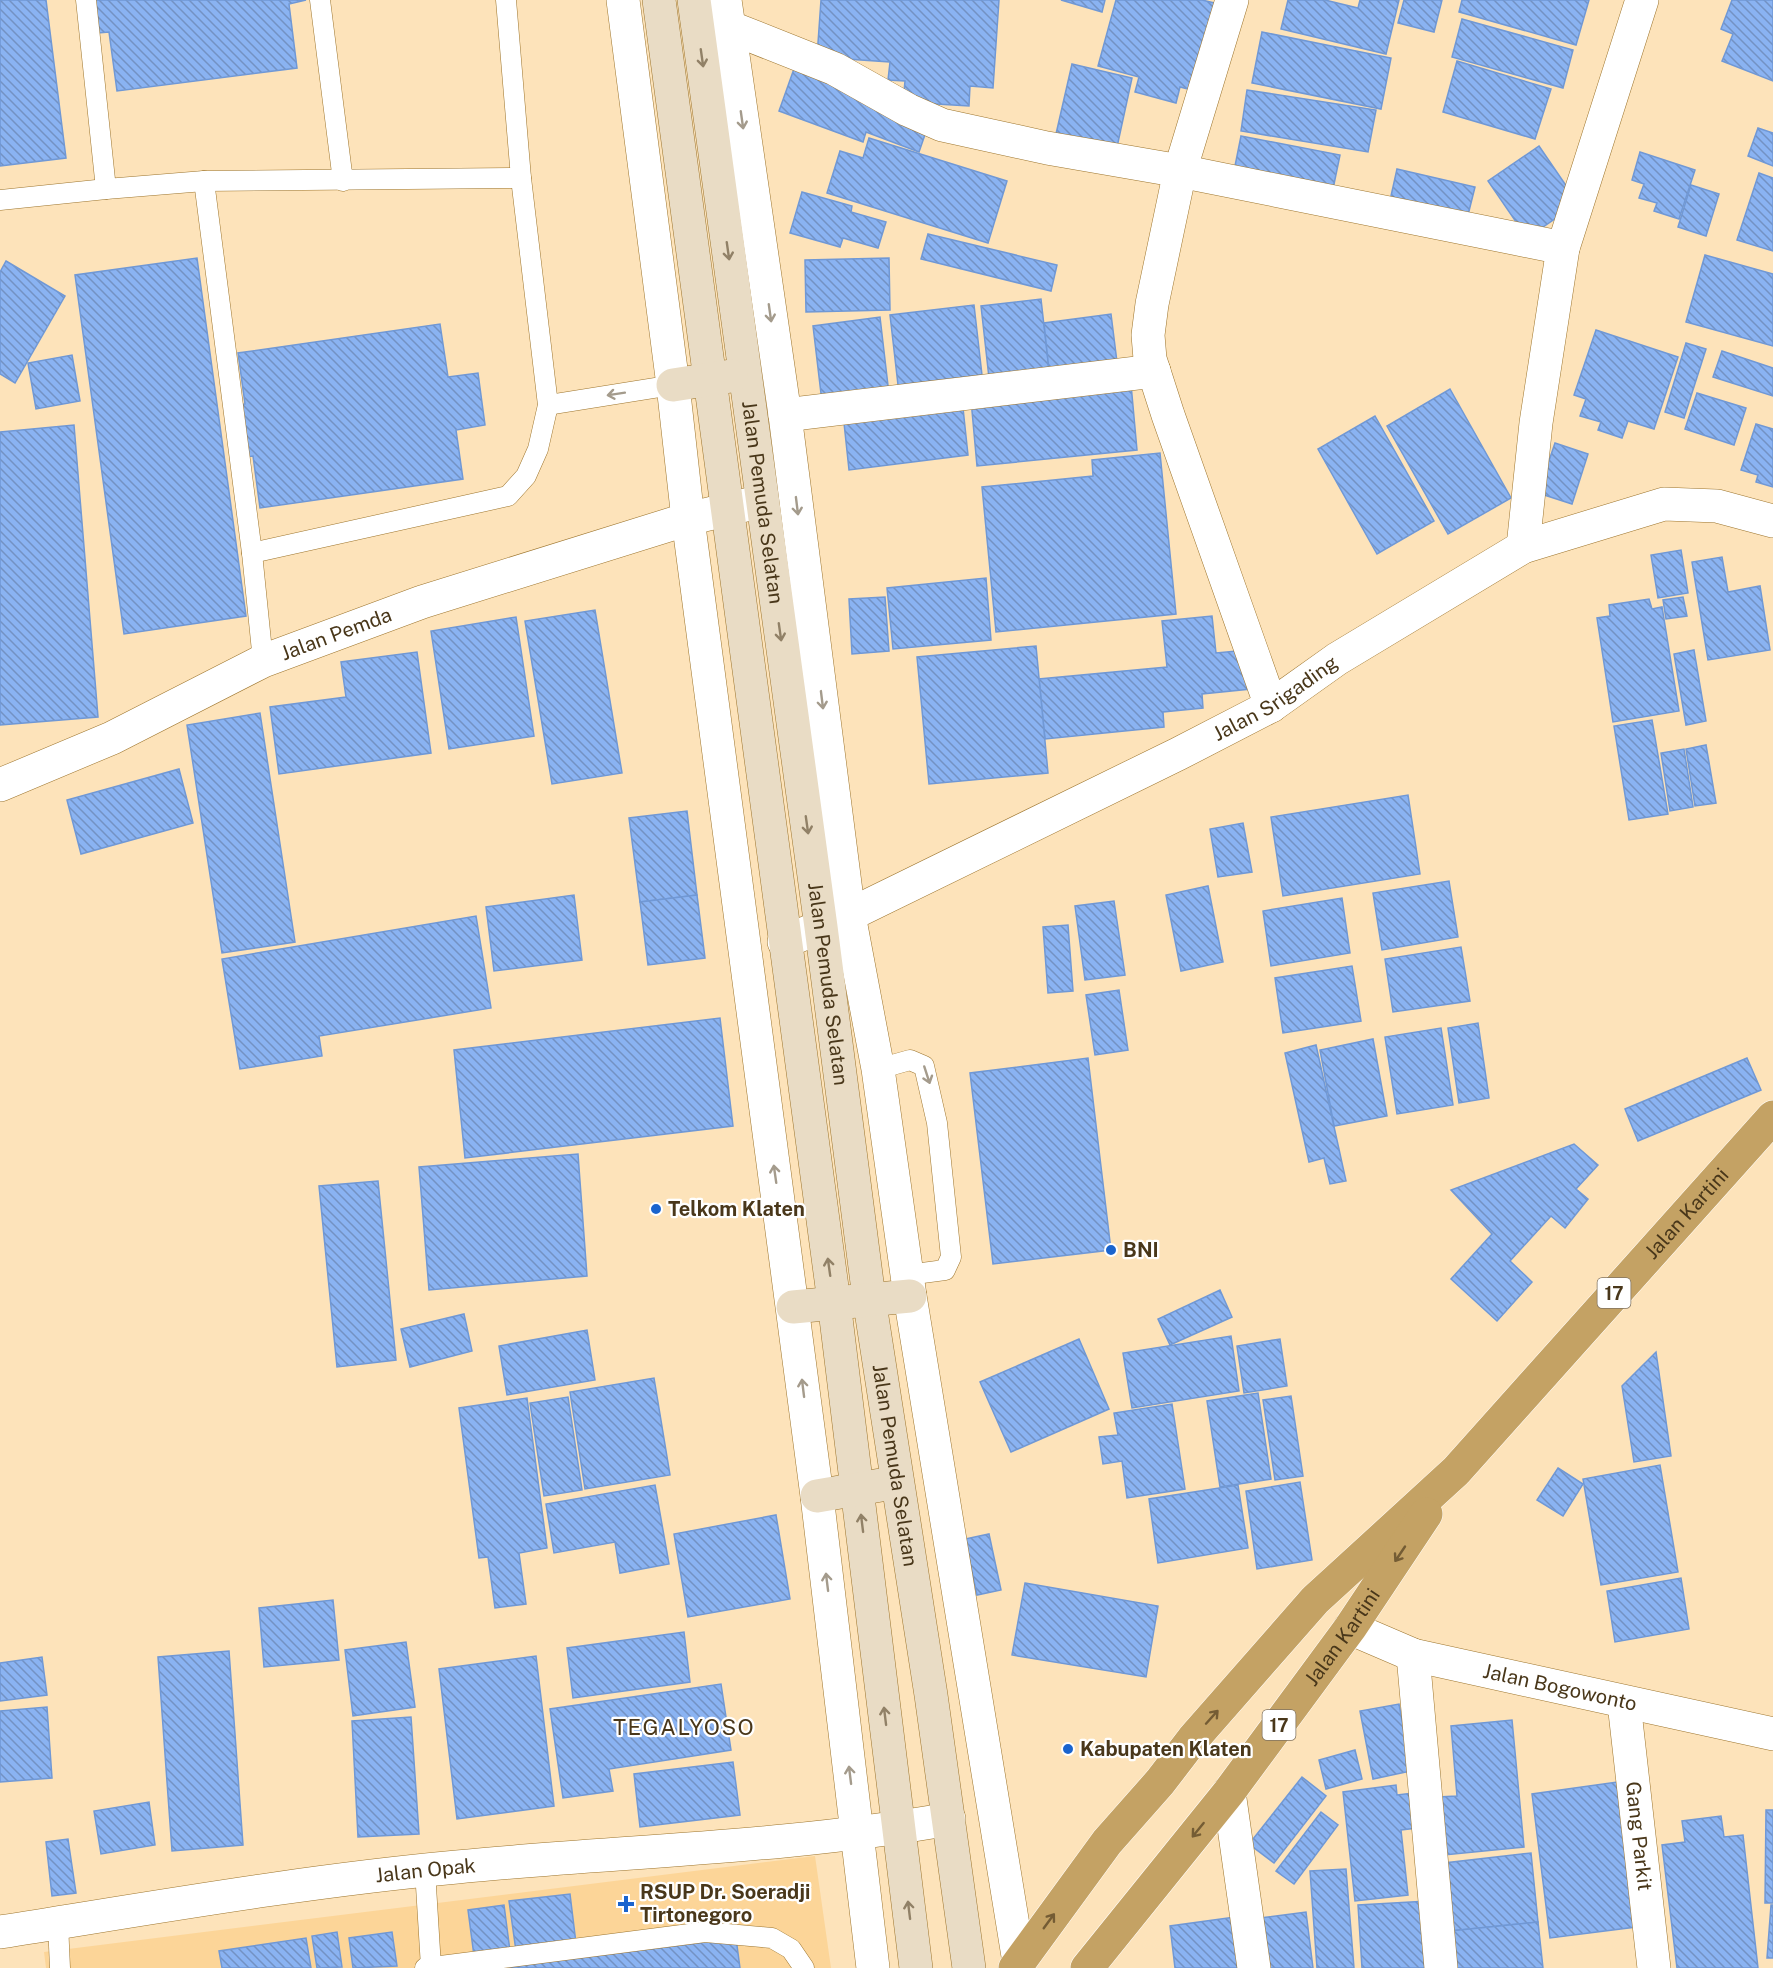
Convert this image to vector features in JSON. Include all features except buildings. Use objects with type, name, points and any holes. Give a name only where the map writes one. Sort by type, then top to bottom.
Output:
[{"type":"highway","name":"Jalan Kartini","points":[[1017,1965],[1107,1842],[1160,1782],[1193,1739],[1315,1600],[1456,1471],[1773,1117]]},
{"type":"highway","name":"Jalan Kartini","points":[[1087,1968],[1229,1792],[1350,1628],[1456,1471]]},
{"type":"main road","name":"Jalan Pemuda Selatan","points":[[659,0],[834,1302],[916,1968]]},
{"type":"main road","name":"Jalan Pemuda Selatan","points":[[694,0],[762,501],[835,921],[869,1298],[949,1819],[969,1968]]},
{"type":"main road","points":[[674,385],[710,378],[745,375]]},
{"type":"main road","points":[[793,1307],[869,1298],[908,1286]]},
{"type":"main road","points":[[817,1496],[898,1482]]},
{"type":"street","points":[[623,0],[674,385],[687,519],[793,1307],[873,1968]]},
{"type":"street","points":[[1232,0],[1180,171],[1152,304],[1148,335],[1154,371],[1271,706]]},
{"type":"street","points":[[1522,547],[1536,423],[1563,248],[1642,0]]},
{"type":"street","points":[[727,13],[908,110],[942,125],[1047,148],[1180,171],[1563,248]]},
{"type":"street","points":[[727,13],[785,415],[835,921],[878,1069],[908,1286],[1017,1965]]},
{"type":"street","points":[[785,415],[1154,371]]},
{"type":"street","name":"Jalan Pemda","points":[[0,785],[112,738],[263,661],[422,602],[687,519],[762,501]]},
{"type":"street","name":"Jalan Srigading","points":[[784,942],[835,921],[1178,754],[1271,706],[1337,659],[1522,547],[1664,504],[1717,506],[1773,521]]},
{"type":"street","name":"Jalan Bogowonto","points":[[1350,1628],[1413,1655],[1773,1734]]},
{"type":"street","points":[[1413,1655],[1441,1968]]},
{"type":"street","name":"Gang Parkit","points":[[1624,1703],[1654,1968]]},
{"type":"street","points":[[1229,1792],[1254,1968]]},
{"type":"street","name":"Jalan Opak","points":[[0,1932],[246,1893],[425,1870],[856,1834],[949,1819]]},
{"type":"lane","points":[[86,0],[106,189]]},
{"type":"lane","points":[[320,0],[343,181]]},
{"type":"lane","points":[[252,553],[508,496],[526,476],[538,449],[548,405],[521,178],[506,0]]},
{"type":"lane","points":[[0,200],[204,181],[521,178]]},
{"type":"lane","points":[[204,181],[252,553],[263,661]]},
{"type":"lane","points":[[548,405],[674,385]]},
{"type":"lane","points":[[878,1069],[910,1060],[924,1066],[938,1123],[951,1257],[945,1270],[908,1286]]},
{"type":"lane","points":[[425,1870],[431,1967]]},
{"type":"lane","points":[[57,1923],[60,1968]]},
{"type":"lane","points":[[425,1968],[705,1932],[772,1938],[791,1949],[804,1968]]},
{"type":"shaded area","name":"RSUP Dr. Soeradji Tirtonegoro","points":[[815,1856],[831,1968],[46,1968],[44,1952]]},
{"type":"place","name":"Telkom Klaten","points":[[656,1209]]},
{"type":"place","name":"BNI","points":[[1111,1250]]},
{"type":"place","name":"Kabupaten Klaten","points":[[1068,1749]]},
{"type":"place","name":"RSUP Dr. Soeradji Tirtonegoro","points":[[626,1904]]},
{"type":"district","name":"TEGALYOSO","points":[[684,1727]]}]
